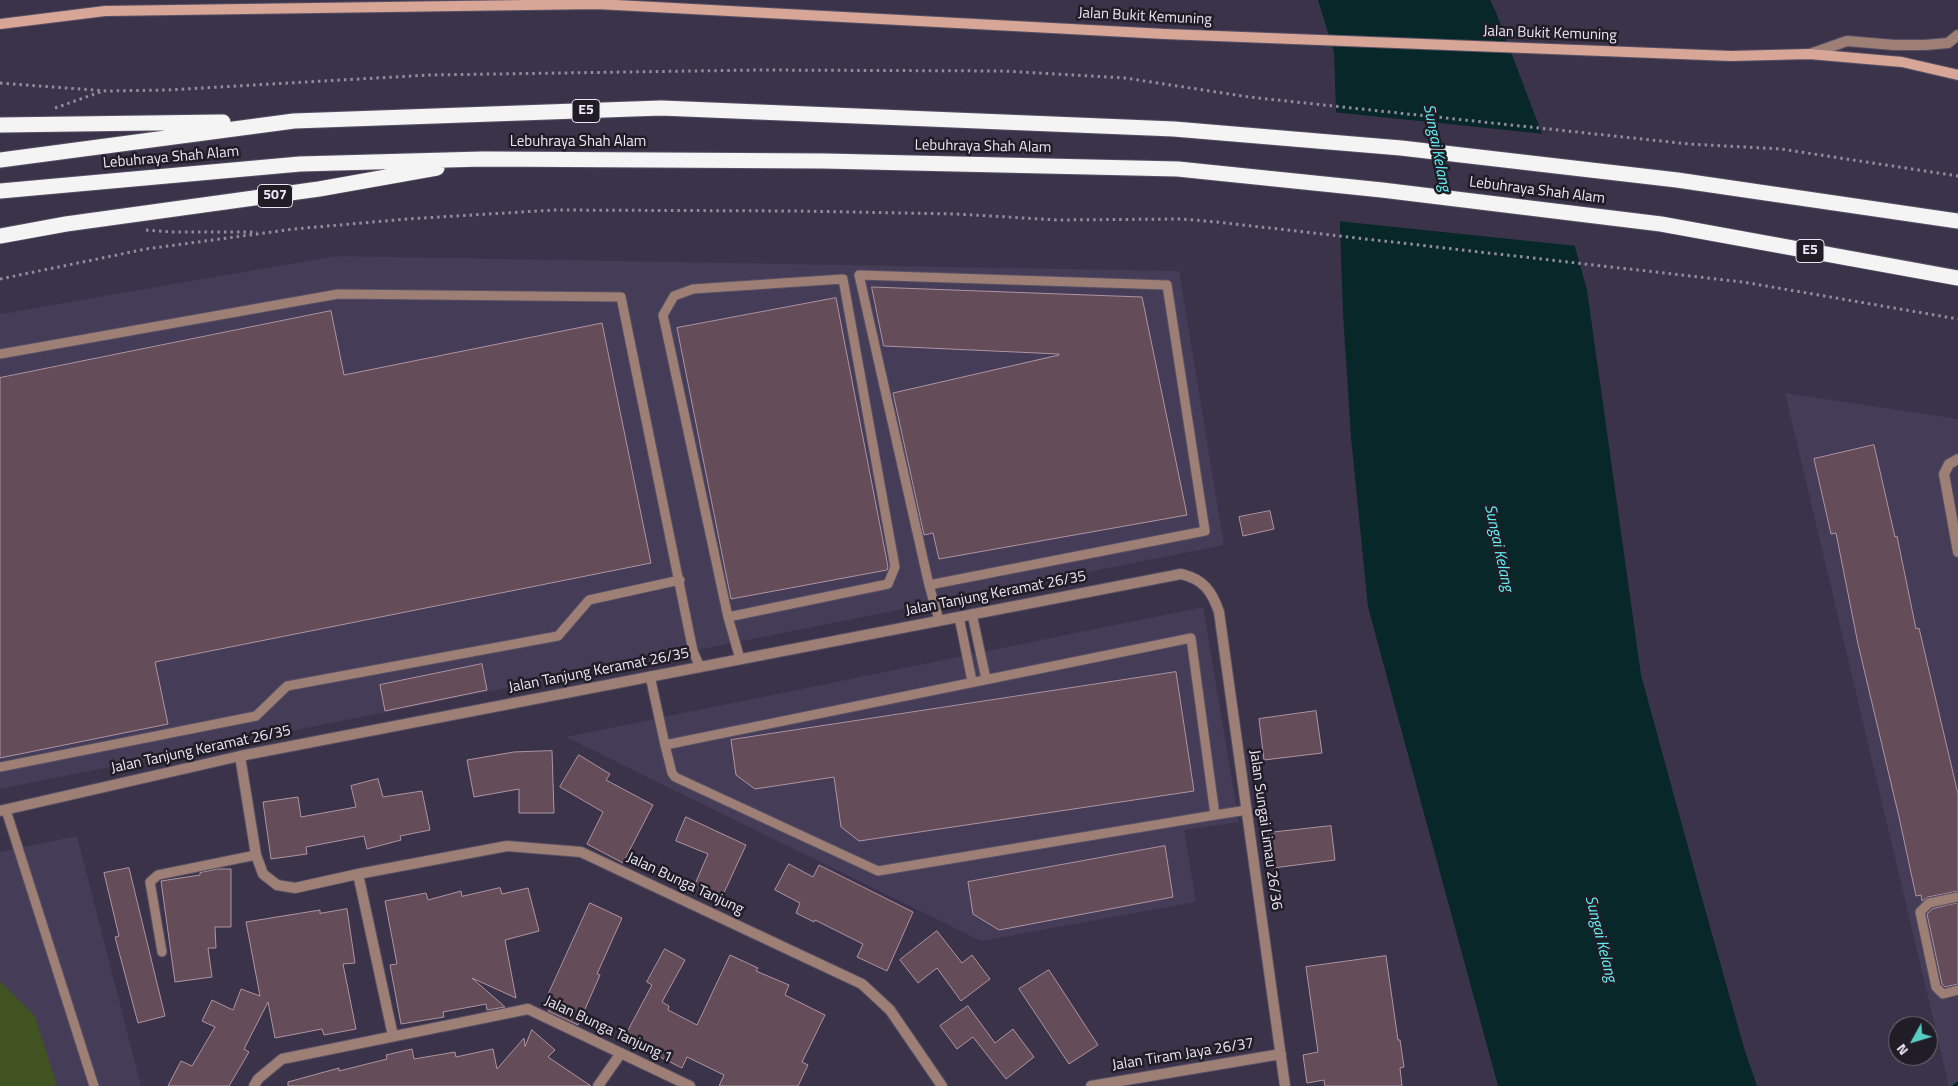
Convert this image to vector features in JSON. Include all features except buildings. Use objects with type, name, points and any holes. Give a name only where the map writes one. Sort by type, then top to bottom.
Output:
[{"type":"highway","name":"Lebuhraya Shah Alam","points":[[0,160],[294,121],[661,108],[1174,129],[1401,148],[1677,180],[1958,221]]},
{"type":"highway","points":[[0,125],[294,121]]},
{"type":"highway","name":"Lebuhraya Shah Alam","points":[[0,191],[300,164],[483,159],[834,161],[1178,169],[1382,190],[1661,224],[1958,278]]},
{"type":"highway","name":"507","points":[[0,236],[66,224],[319,190],[483,159]]},
{"type":"main road","name":"Jalan Bukit Kemuning","points":[[0,24],[105,11],[597,4],[1164,34],[1730,56],[1809,54],[1902,62],[1958,76]]},
{"type":"street","points":[[1809,54],[1847,41],[1894,45],[1925,45],[1948,43],[1958,35]]},
{"type":"street","points":[[1958,459],[1949,464],[1944,474],[1958,549]]},
{"type":"street","name":"Jalan Tanjung Keramat 26/35","points":[[3,810],[240,756],[1180,574],[1191,576],[1203,583]]},
{"type":"street","name":"Jalan Sungai Limau 26/36","points":[[1203,583],[1213,594],[1219,612],[1286,1086]]},
{"type":"street","name":"Jalan Bunga Tanjung","points":[[240,756],[256,856],[263,874],[277,885],[295,888],[507,846],[580,852],[862,984],[890,1010],[942,1086]]},
{"type":"street","points":[[254,1086],[258,1079],[282,1059],[394,1036],[358,874]]},
{"type":"street","name":"Jalan Bunga Tanjung 1","points":[[394,1036],[528,1009],[690,1086]]},
{"type":"street","points":[[598,1086],[621,1053]]},
{"type":"street","name":"Jalan Tiram Jaya 26/37","points":[[1091,1086],[1281,1054]]},
{"type":"lane","points":[[929,585],[1205,531],[1167,285],[859,275],[929,585],[939,620]]},
{"type":"lane","points":[[728,617],[888,584],[895,567],[843,279],[693,289],[674,296],[663,315],[728,617],[740,659]]},
{"type":"lane","points":[[0,354],[338,294],[621,297],[693,651],[700,667]]},
{"type":"lane","points":[[0,767],[256,716],[287,686],[558,636],[589,600],[680,580]]},
{"type":"lane","points":[[972,614],[986,679]]},
{"type":"lane","points":[[959,617],[972,681]]},
{"type":"lane","points":[[665,745],[972,681],[1191,638],[1215,815]]},
{"type":"lane","points":[[650,676],[665,745],[672,773],[675,777],[878,871],[1247,810]]},
{"type":"lane","points":[[3,810],[94,1086]]},
{"type":"lane","points":[[162,952],[150,882],[158,876],[256,856]]},
{"type":"lane","points":[[1958,897],[1929,903],[1920,912],[1936,987],[1943,994],[1958,990]]},
{"type":"path","points":[[0,83],[106,90],[167,90],[429,75],[758,70],[1003,71],[1125,78],[1249,97],[1655,140],[1780,149],[1958,176]]},
{"type":"path","points":[[0,278],[146,249],[270,232],[407,219],[554,210],[806,211],[957,214],[1057,220],[1181,220],[1217,222],[1743,282],[1958,319]]},
{"type":"path","points":[[144,230],[172,232],[270,232]]},
{"type":"shaded area","points":[[336,256],[1179,271],[1224,545],[0,789],[0,314]]},
{"type":"shaded area","points":[[1785,393],[1958,419],[1958,1086],[1949,1086],[1938,1040],[1938,1016],[1932,1016]]},
{"type":"shaded area","points":[[1203,607],[1239,822],[1184,830],[1196,902],[981,941],[566,737]]},
{"type":"shaded area","points":[[77,836],[141,1086],[0,1086],[0,852]]},
{"type":"green space","points":[[0,981],[35,1016],[57,1086],[0,1086]]},
{"type":"water","name":"Sungai Kelang","points":[[1318,0],[1490,0],[1495,10],[1547,147],[1587,290],[1641,675],[1744,1048],[1757,1086],[1498,1086],[1368,607],[1351,437],[1343,313],[1334,52]]},
{"type":"pier","points":[[1333,112],[1545,134],[1577,246],[1337,221]]}]
